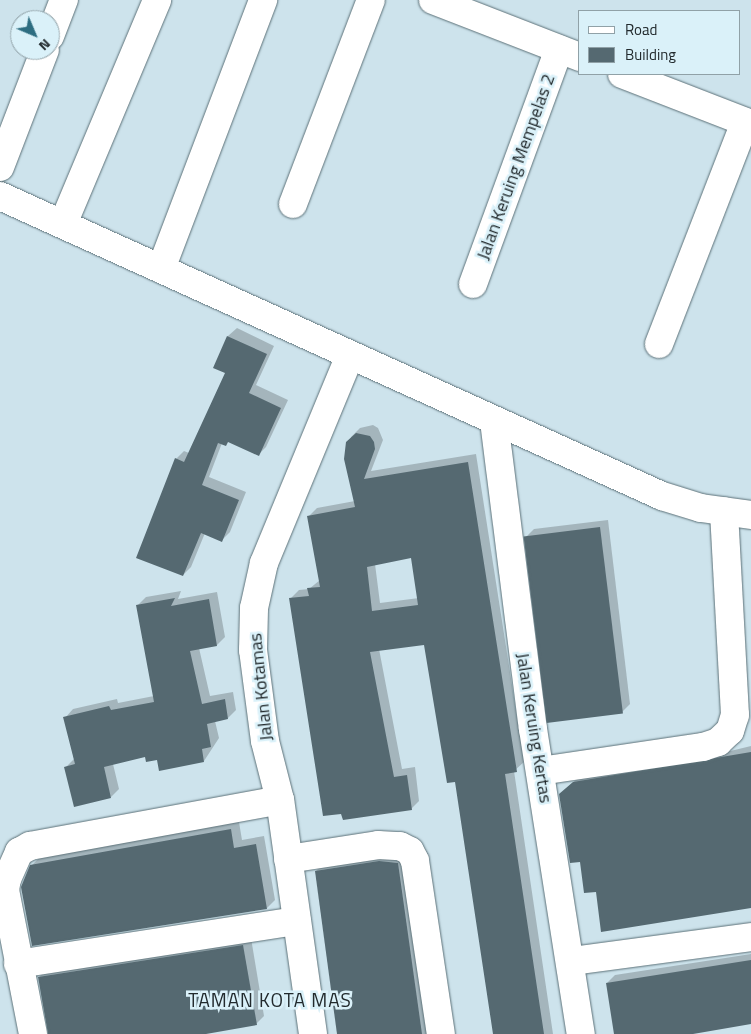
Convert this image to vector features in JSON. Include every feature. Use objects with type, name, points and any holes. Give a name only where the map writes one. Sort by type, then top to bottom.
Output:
[{"type":"street","points":[[63,224],[157,0]]},
{"type":"street","points":[[161,269],[263,0]]},
{"type":"street","points":[[293,204],[371,0]]},
{"type":"street","points":[[433,0],[569,53]]},
{"type":"street","name":"Jalan Keruing Mempelas 2","points":[[473,284],[569,53]]},
{"type":"street","points":[[0,167],[41,60]]},
{"type":"street","points":[[625,75],[748,123],[659,344]]},
{"type":"street","points":[[0,196],[662,496],[724,511],[751,515]]},
{"type":"street","name":"Jalan Kotamas","points":[[313,1034],[280,800],[264,732],[254,650],[254,608],[264,563],[350,355]]},
{"type":"street","name":"Jalan Keruing Kertas","points":[[494,421],[540,771],[572,961],[581,1034]]},
{"type":"street","points":[[540,771],[704,747],[718,742],[730,732],[735,716],[724,511]]},
{"type":"street","points":[[34,1034],[18,964],[5,885],[16,858],[24,848],[280,800]]},
{"type":"street","points":[[288,859],[378,845],[400,846],[410,851],[415,862],[441,1034]]},
{"type":"street","points":[[18,964],[297,922]]},
{"type":"street","points":[[572,961],[751,937]]},
{"type":"building","points":[[227,336],[267,354],[249,393],[281,408],[259,456],[228,442],[226,446],[218,443],[202,485],[239,500],[222,542],[201,533],[183,576],[136,558],[175,458],[184,462],[225,373],[213,368]]},
{"type":"building","points":[[356,433],[370,436],[374,442],[375,449],[364,479],[468,462],[517,772],[505,774],[544,1034],[493,1034],[455,782],[447,783],[424,645],[370,652],[394,777],[407,775],[412,810],[343,820],[341,814],[323,816],[289,598],[309,596],[307,588],[320,587],[307,516],[355,507],[344,459],[346,442]],"holes":[[[411,558],[418,605],[372,611],[367,567]]]},
{"type":"building","points":[[600,527],[623,714],[546,723],[524,536]]},
{"type":"building","points":[[175,598],[171,606],[209,599],[217,646],[190,651],[202,704],[225,699],[228,719],[207,724],[211,747],[202,749],[204,762],[159,771],[157,760],[146,762],[145,757],[104,767],[111,798],[74,807],[64,767],[75,764],[63,717],[109,706],[111,710],[154,702],[136,605]]},
{"type":"building","points":[[751,752],[751,908],[601,932],[596,892],[584,893],[580,862],[570,863],[559,794],[573,782]]},
{"type":"building","points":[[231,829],[234,848],[256,844],[267,909],[32,946],[21,887],[30,865]]},
{"type":"building","points":[[379,861],[398,863],[422,1034],[337,1034],[315,871]]},
{"type":"building","points":[[243,945],[257,1025],[206,1034],[48,1034],[38,977]]},
{"type":"building","points":[[751,960],[751,1024],[693,1034],[614,1034],[606,983]]},
{"type":"district","name":"TAMAN KOTA MAS","points":[[270,1000]]}]
